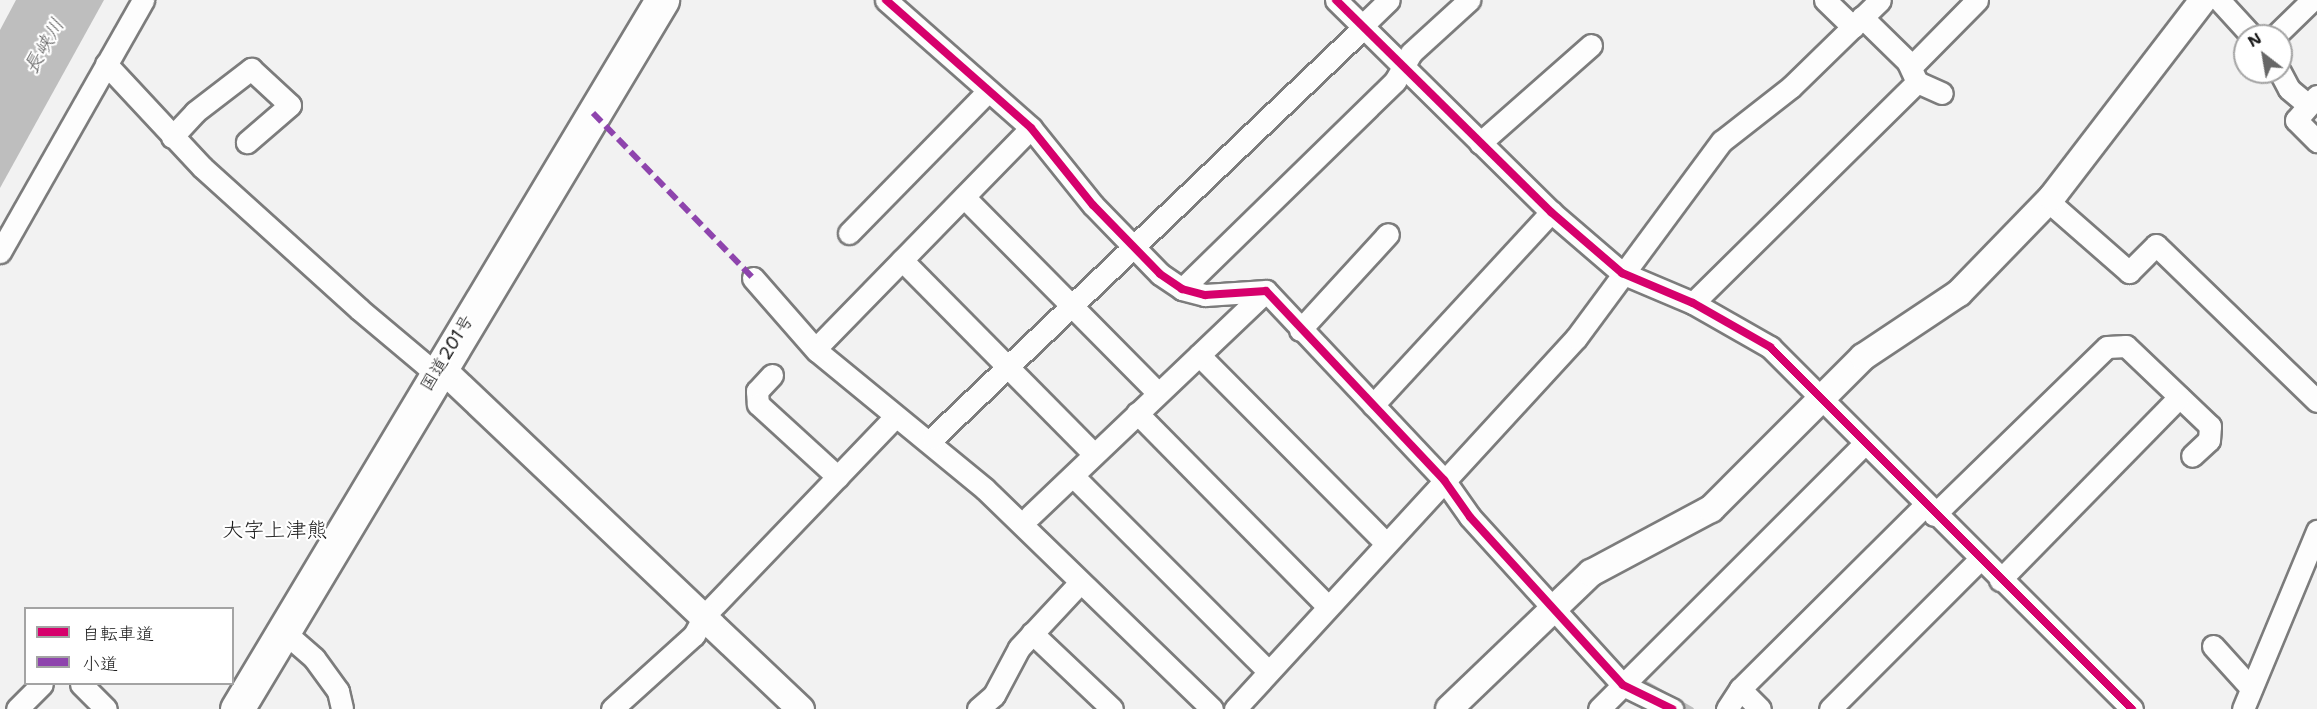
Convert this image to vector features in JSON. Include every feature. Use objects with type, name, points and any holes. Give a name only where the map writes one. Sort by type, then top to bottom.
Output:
[{"type":"highway","name":"国道201号","points":[[237,709],[439,366],[662,0]]},
{"type":"street","points":[[0,252],[143,0]]},
{"type":"street","points":[[886,0],[1031,128],[1134,248],[1182,289],[1205,295],[1266,291]]},
{"type":"street","points":[[1336,0],[1551,212],[1622,273],[1693,303],[1751,332],[1824,400],[1929,510],[2132,709]]},
{"type":"street","points":[[933,438],[1134,248],[1389,0]]},
{"type":"street","points":[[1182,289],[1404,68],[1411,53],[1469,0]]},
{"type":"street","points":[[1825,0],[1858,22],[1914,74],[1942,93]]},
{"type":"street","points":[[1235,709],[1576,338],[1722,141],[1791,87],[1880,0]]},
{"type":"street","points":[[1693,303],[1914,74],[1977,0]]},
{"type":"street","points":[[1449,709],[1550,608],[1591,573],[1711,509],[1824,400],[1871,351],[1959,293],[2048,201],[2203,0]]},
{"type":"street","points":[[2219,0],[2241,24]]},
{"type":"street","points":[[2288,24],[2312,0]]},
{"type":"street","points":[[1480,143],[1590,45]]},
{"type":"street","points":[[106,64],[172,138],[359,309],[427,366],[439,366],[801,709]]},
{"type":"street","points":[[172,138],[195,112],[251,69],[290,105],[247,142]]},
{"type":"street","points":[[2286,84],[2289,89],[2313,100],[2296,120],[2317,141]]},
{"type":"street","points":[[849,233],[988,91]]},
{"type":"street","points":[[822,342],[1031,128]]},
{"type":"street","points":[[964,197],[1158,393]]},
{"type":"street","points":[[2048,201],[2128,272],[2156,245],[2317,401]]},
{"type":"street","points":[[1373,405],[1551,212]]},
{"type":"street","points":[[1300,330],[1388,234]]},
{"type":"street","points":[[902,260],[1094,454]]},
{"type":"street","points":[[753,278],[817,351],[894,418],[985,489],[1212,709]]},
{"type":"street","points":[[1266,291],[1300,330],[1444,480],[1470,517],[1550,608],[1623,685],[1672,709]]},
{"type":"street","points":[[1030,516],[1266,291]]},
{"type":"street","points":[[1726,709],[1740,689],[1929,510],[2107,347],[2126,346],[2210,426],[2209,440],[2192,456]]},
{"type":"street","points":[[1199,355],[1386,543]]},
{"type":"street","points":[[772,375],[757,391],[758,404],[838,477]]},
{"type":"street","points":[[2000,580],[2179,396]]},
{"type":"street","points":[[1137,413],[1328,607]]},
{"type":"street","points":[[612,709],[694,635],[704,616],[894,418]]},
{"type":"street","points":[[1599,709],[1864,444]]},
{"type":"street","points":[[1073,476],[1268,671]]},
{"type":"street","points":[[2243,709],[2317,531]]},
{"type":"street","points":[[1830,709],[1980,560]]},
{"type":"street","points":[[978,709],[994,695],[1032,633],[1075,588]]},
{"type":"street","points":[[283,631],[314,658],[338,691],[342,709]]},
{"type":"street","points":[[1032,633],[1112,709]]},
{"type":"street","points":[[2213,646],[2251,688]]},
{"type":"street","points":[[17,709],[41,685]]},
{"type":"street","points":[[82,685],[106,709]]},
{"type":"street","points":[[1740,689],[1760,709]]},
{"type":"water","name":"長峡川","points":[[16,0],[104,0],[0,188],[0,30]]},
{"type":"waterway","points":[[1644,682],[1691,709]]},
{"type":"marked path","points":[[593,113],[753,278]]},
{"type":"cycle path","points":[[886,0],[1031,128],[1093,205],[1160,274],[1182,289],[1205,295],[1266,291],[1444,480],[1470,517],[1623,685],[1672,709]]},
{"type":"cycle path","points":[[1336,0],[1551,212],[1622,273],[1693,303],[1770,347],[2132,709]]},
{"type":"district","name":"大字上津熊","points":[[275,530]]}]
